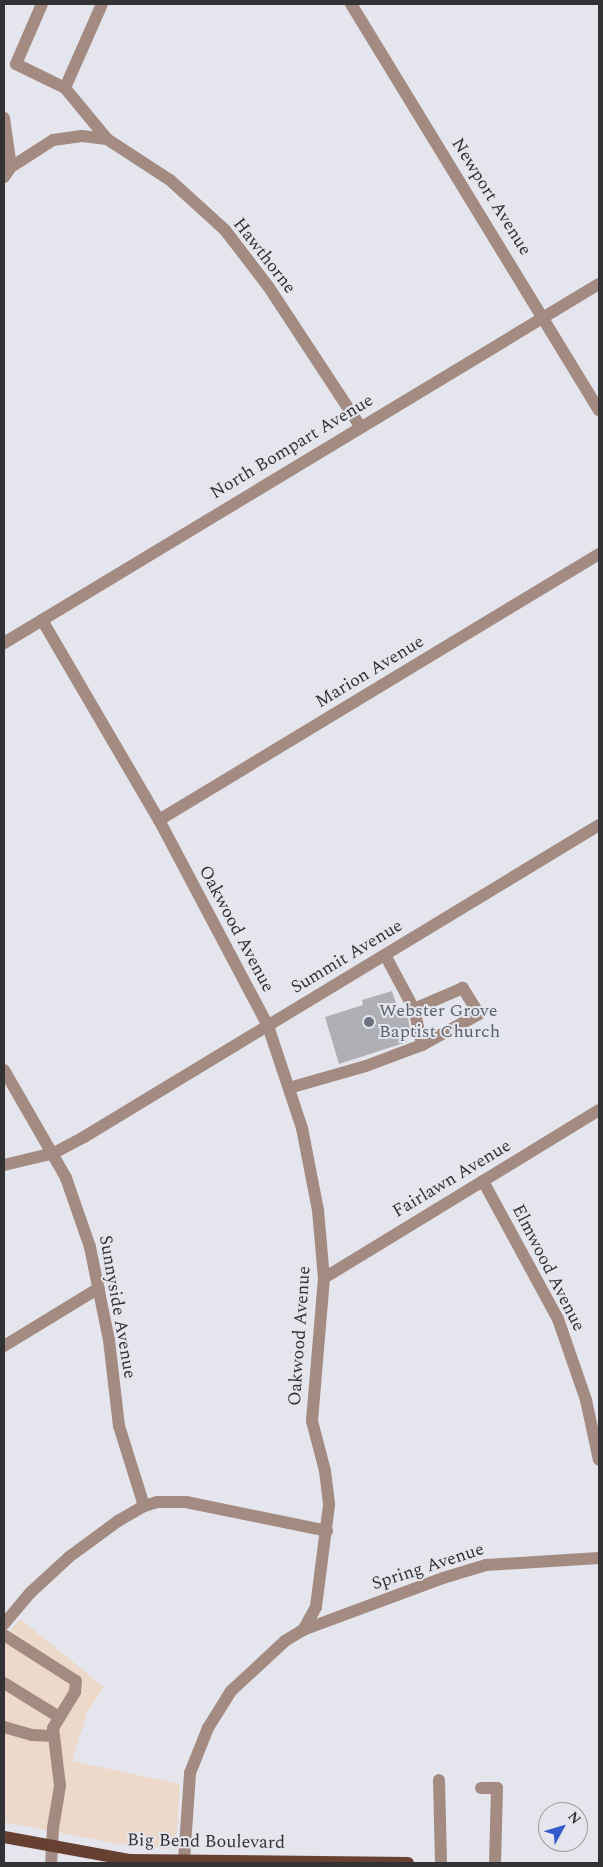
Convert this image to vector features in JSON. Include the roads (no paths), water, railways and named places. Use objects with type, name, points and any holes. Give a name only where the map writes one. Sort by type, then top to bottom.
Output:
[{"type":"main road","name":"Big Bend Boulevard","points":[[4,1837],[51,1846],[85,1858],[176,1862],[408,1863]]},
{"type":"street","points":[[42,4],[10,66],[65,88],[107,139]]},
{"type":"street","points":[[65,88],[102,4]]},
{"type":"street","name":"Newport Avenue","points":[[351,4],[544,317],[599,410]]},
{"type":"street","points":[[4,118],[8,172]]},
{"type":"street","points":[[8,172],[53,140],[82,136],[107,139]]},
{"type":"street","name":"Hawthorne","points":[[107,139],[170,180],[224,230],[268,286],[360,426]]},
{"type":"street","name":"North Bompart Avenue","points":[[4,643],[360,426],[599,284]]},
{"type":"street","name":"Marion Avenue","points":[[159,820],[599,554]]},
{"type":"street","name":"Oakwood Avenue","points":[[42,620],[159,820],[268,1026],[289,1088],[310,1164],[318,1210],[324,1278],[312,1421],[330,1505],[316,1607],[303,1630],[285,1641],[230,1691],[208,1728],[190,1773],[176,1862]]},
{"type":"street","name":"Summit Avenue","points":[[4,1165],[54,1153],[84,1137],[599,824]]},
{"type":"street","points":[[385,955],[414,1009],[422,1045]]},
{"type":"street","points":[[289,1088],[366,1066],[422,1045],[478,1014],[463,988],[414,1009]]},
{"type":"street","name":"Sunnyside Avenue","points":[[4,1070],[54,1153],[78,1211],[90,1247],[109,1340],[119,1426],[144,1506]]},
{"type":"street","name":"Fairlawn Avenue","points":[[324,1278],[599,1110]]},
{"type":"street","name":"Elmwood Avenue","points":[[483,1181],[558,1319],[586,1400],[599,1460]]},
{"type":"street","points":[[4,1346],[99,1288]]},
{"type":"street","points":[[4,1624],[30,1593],[69,1557],[118,1521],[144,1506],[157,1502],[180,1501],[327,1530]]},
{"type":"street","name":"Spring Avenue","points":[[303,1630],[451,1575],[486,1565],[599,1558]]},
{"type":"street","points":[[4,1635],[76,1682],[74,1692],[53,1728],[60,1786],[51,1846],[51,1863]]},
{"type":"street","points":[[4,1683],[59,1717]]},
{"type":"street","points":[[4,1727],[32,1735],[53,1736]]},
{"type":"street","points":[[439,1780],[440,1863]]},
{"type":"street","points":[[481,1788],[497,1788],[495,1863]]},
{"type":"place","name":"Webster Grove Baptist Church","points":[[369,1022]]}]
